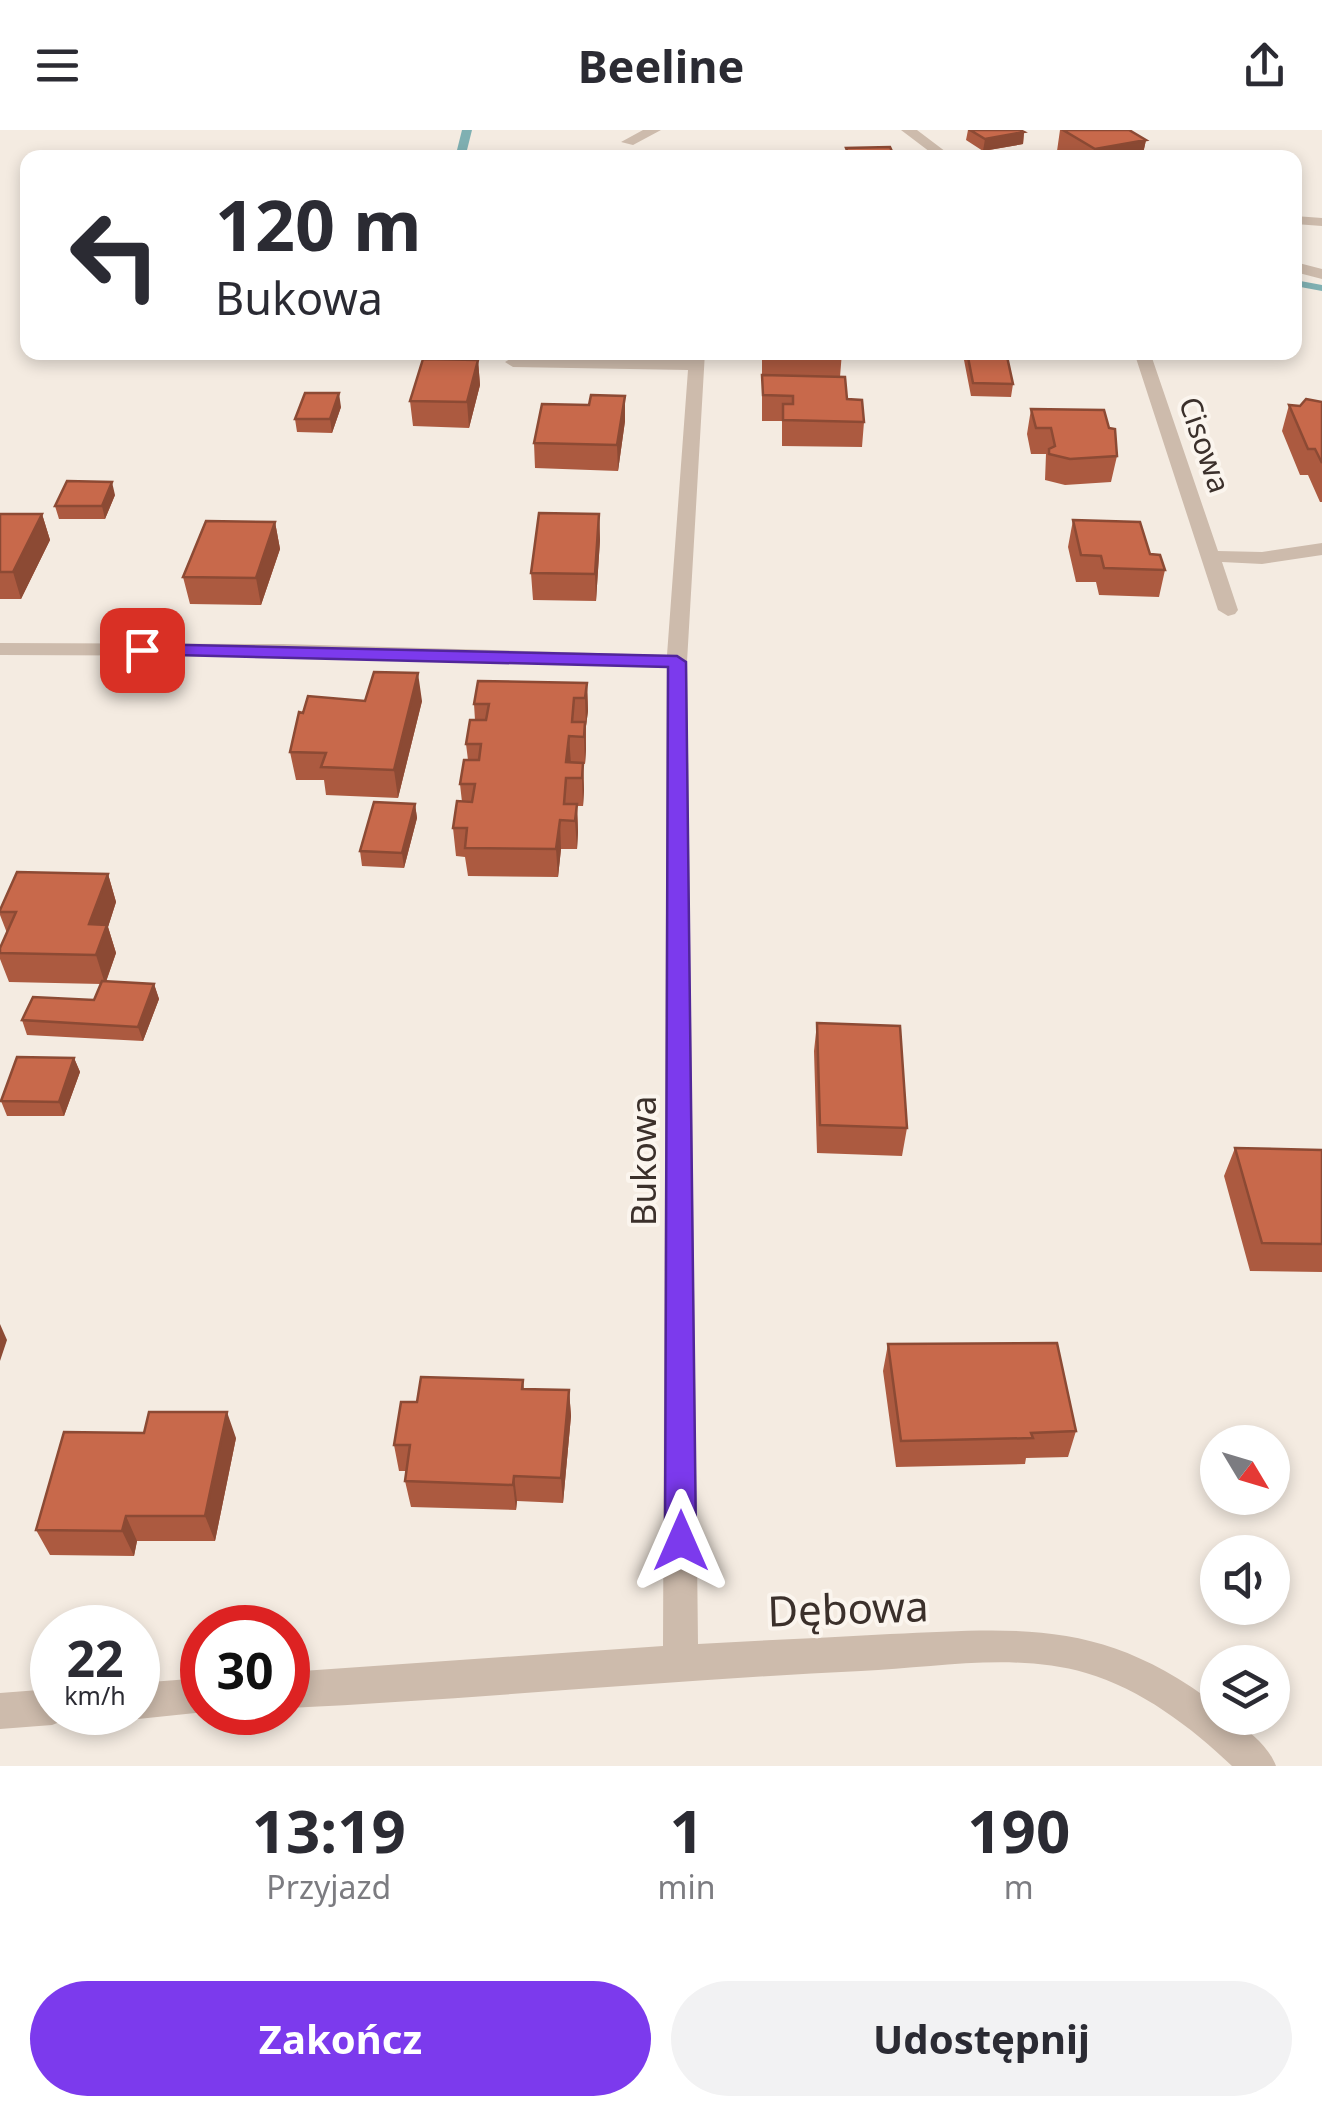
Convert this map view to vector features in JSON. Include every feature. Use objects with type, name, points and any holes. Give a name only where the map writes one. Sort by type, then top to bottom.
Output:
[{"type":"street","points":[[628,142],[654,130]]},
{"type":"street","points":[[908,130],[937,150]]},
{"type":"street","points":[[513,362],[636,360]]},
{"type":"street","name":"Bukowa","points":[[681,1661],[677,662],[697,360]]},
{"type":"street","name":"Cisowa","points":[[1145,360],[1228,610]]},
{"type":"street","points":[[1210,556],[1262,558],[1322,549]]},
{"type":"street","points":[[0,650],[284,650],[677,662]]},
{"type":"street","name":"Dębowa","points":[[310,1688],[681,1661],[1026,1645],[1071,1652],[1117,1667],[1202,1715],[1258,1766]]},
{"type":"street","points":[[0,1711],[30,1709]]},
{"type":"building","points":[[970,130],[1020,130],[1024,132],[985,139]]},
{"type":"building","points":[[1063,130],[1129,130],[1146,140],[1095,149]]},
{"type":"building","points":[[890,147],[891,150],[847,150]]},
{"type":"building","points":[[423,360],[478,360],[467,402],[410,401]]},
{"type":"building","points":[[969,360],[1008,360],[1013,384],[973,383]]},
{"type":"building","points":[[762,375],[845,377],[847,399],[862,400],[864,422],[783,420],[783,404],[793,404],[793,396],[763,395]]},
{"type":"building","points":[[305,393],[339,393],[330,419],[295,419]]},
{"type":"building","points":[[591,395],[625,396],[617,445],[534,443],[542,404],[589,405]]},
{"type":"building","points":[[1306,399],[1322,402],[1322,463],[1315,449],[1308,449],[1289,405],[1300,406]]},
{"type":"building","points":[[1031,409],[1104,410],[1109,428],[1115,429],[1117,456],[1070,459],[1049,454],[1055,446],[1051,428],[1036,428]]},
{"type":"building","points":[[67,481],[112,482],[102,506],[55,506]]},
{"type":"building","points":[[539,513],[599,514],[595,574],[531,573]]},
{"type":"building","points":[[0,514],[42,514],[13,572],[0,572]]},
{"type":"building","points":[[1073,520],[1140,522],[1150,554],[1160,555],[1165,570],[1104,568],[1101,556],[1081,555]]},
{"type":"building","points":[[206,521],[275,522],[256,578],[183,577]]},
{"type":"building","points":[[374,672],[418,673],[394,770],[321,767],[326,753],[290,752],[299,712],[303,713],[308,696],[365,701]]},
{"type":"building","points":[[478,681],[587,683],[585,698],[574,698],[572,722],[585,722],[584,737],[569,736],[566,762],[583,763],[582,778],[566,778],[564,804],[577,804],[575,821],[560,820],[556,849],[465,848],[467,828],[453,828],[457,801],[472,802],[475,784],[460,784],[464,760],[479,760],[481,744],[466,744],[470,720],[486,720],[489,704],[474,704]]},
{"type":"building","points":[[374,802],[415,804],[402,853],[360,851]]},
{"type":"building","points":[[17,872],[108,874],[89,924],[107,925],[96,955],[0,953],[16,912],[0,910]]},
{"type":"building","points":[[102,981],[154,984],[138,1027],[22,1020],[33,997],[94,1000]]},
{"type":"building","points":[[817,1023],[900,1026],[907,1128],[820,1125]]},
{"type":"building","points":[[17,1057],[74,1058],[59,1102],[1,1101]]},
{"type":"building","points":[[1235,1148],[1322,1150],[1322,1244],[1262,1243]]},
{"type":"building","points":[[1057,1343],[1076,1431],[1031,1433],[1033,1438],[901,1441],[888,1344]]},
{"type":"building","points":[[421,1377],[523,1380],[522,1389],[569,1390],[561,1478],[514,1476],[513,1485],[405,1481],[410,1445],[394,1445],[401,1402],[417,1402]]},
{"type":"building","points":[[149,1412],[227,1412],[205,1516],[126,1516],[122,1531],[36,1530],[64,1432],[144,1433]]},
{"type":"waterway","points":[[462,150],[467,130]]},
{"type":"waterway","points":[[1302,284],[1322,288]]},
{"type":"route","points":[[142,650],[284,650],[677,662],[681,1541]]}]
